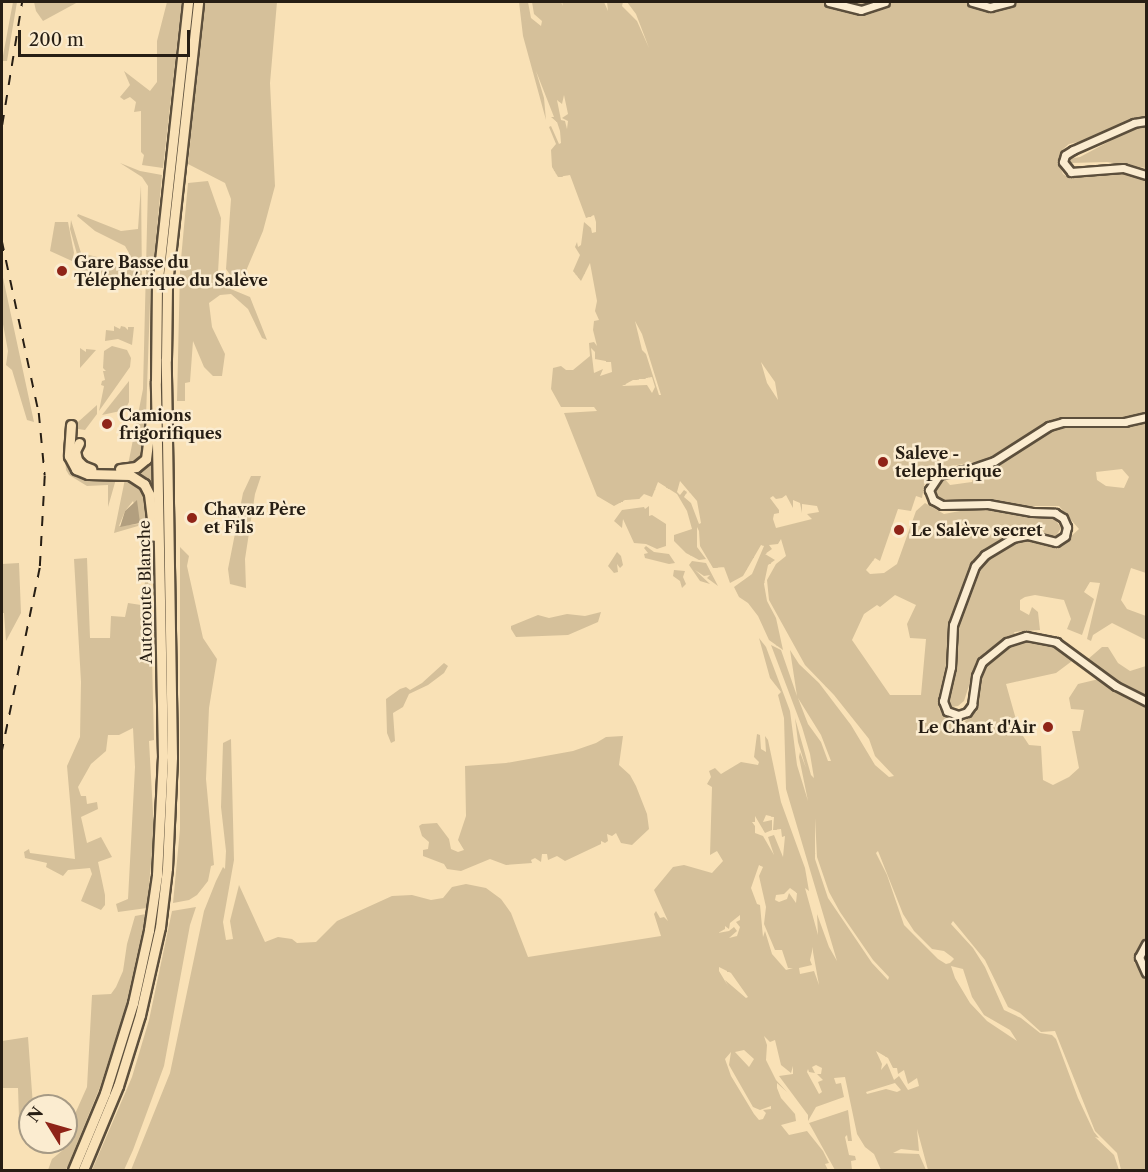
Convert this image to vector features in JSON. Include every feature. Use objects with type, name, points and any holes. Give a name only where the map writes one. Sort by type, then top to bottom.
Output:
[{"type":"highway","name":"Autoroute Blanche","points":[[73,1170],[98,1110],[124,1034],[141,971],[153,909],[162,786],[156,351],[160,247],[188,2]]},
{"type":"highway","name":"Autoroute Blanche","points":[[83,1170],[118,1086],[140,1015],[160,927],[167,868],[172,746],[166,305],[171,231],[198,2]]},
{"type":"highway","points":[[71,425],[69,456],[75,468],[88,474],[121,472],[141,465],[149,452],[156,351]]},
{"type":"highway","points":[[79,443],[75,456],[83,466],[121,472],[139,479],[148,491],[160,599]]},
{"type":"street","points":[[828,2],[861,10],[885,2]]},
{"type":"street","points":[[972,2],[993,7],[1010,2]]},
{"type":"street","points":[[1146,121],[1134,123],[1073,150],[1065,155],[1063,162],[1071,172],[1123,168],[1146,175]]},
{"type":"street","points":[[1146,417],[1125,422],[1063,422],[1049,426],[994,461],[970,469],[939,475],[931,483],[929,493],[935,502],[944,506],[982,504],[1032,512],[1055,513],[1063,518],[1067,525],[1066,534],[1059,541],[1018,536],[986,555],[975,566],[953,626],[951,667],[943,701],[947,711],[958,715],[969,710],[973,701],[976,676],[982,662],[1007,642],[1026,636],[1056,642],[1116,686],[1146,701]]},
{"type":"street","points":[[1146,944],[1139,957],[1146,973]]},
{"type":"shaded area","points":[[13,2],[17,2],[7,61],[2,61]]},
{"type":"shaded area","points":[[34,2],[78,2],[43,21],[36,11]]},
{"type":"shaded area","points":[[167,2],[182,2],[163,168],[142,165],[144,155],[141,152],[141,111],[134,112],[136,102],[130,97],[124,100],[120,97],[130,85],[124,71],[150,91],[157,82],[157,41]]},
{"type":"shaded area","points":[[204,2],[277,2],[270,83],[275,186],[263,231],[243,278],[256,284],[253,288],[231,276],[226,269],[231,199],[225,183],[188,164]]},
{"type":"shaded area","points":[[519,2],[528,2],[531,18],[541,26],[542,21],[534,14],[532,2],[561,2],[563,6],[562,2],[604,2],[608,11],[607,2],[623,2],[622,6],[637,21],[649,48],[636,14],[627,2],[1146,2],[1146,117],[1134,118],[1086,140],[1069,144],[1061,151],[1058,163],[1063,174],[1069,178],[1105,171],[1124,171],[1146,179],[1146,413],[1121,419],[1057,419],[985,460],[935,469],[925,481],[922,498],[916,496],[911,511],[898,509],[880,561],[875,558],[866,570],[870,574],[884,573],[897,564],[916,511],[925,503],[944,514],[976,508],[1055,519],[1061,528],[1056,536],[1019,531],[992,545],[973,562],[951,617],[946,664],[938,700],[939,709],[951,720],[964,722],[977,711],[982,672],[995,655],[1023,642],[1055,647],[1072,661],[1056,673],[1006,684],[1019,730],[1029,745],[1041,746],[1043,780],[1053,785],[1069,777],[1079,768],[1072,731],[1080,731],[1084,710],[1071,709],[1069,698],[1078,684],[1099,679],[1124,696],[1146,706],[1146,940],[1135,954],[1134,962],[1146,980],[1146,1170],[1121,1170],[1117,1153],[1095,1131],[1055,1031],[1041,1032],[1020,1013],[1008,1007],[985,960],[953,921],[951,924],[973,948],[985,967],[1004,1010],[1021,1018],[1040,1033],[1052,1035],[1056,1039],[1078,1098],[1094,1132],[1099,1138],[1095,1137],[1114,1155],[1119,1170],[928,1170],[917,1129],[919,1151],[901,1149],[893,1153],[919,1154],[926,1170],[881,1170],[874,1154],[865,1147],[857,1134],[845,1077],[834,1078],[836,1084],[841,1083],[844,1097],[816,1107],[808,1121],[808,1115],[779,1076],[793,1074],[793,1066],[791,1073],[781,1065],[775,1040],[770,1042],[764,1036],[767,1045],[766,1060],[776,1080],[787,1092],[777,1083],[777,1088],[781,1098],[795,1114],[796,1121],[781,1125],[789,1135],[807,1131],[823,1151],[829,1163],[825,1164],[828,1170],[131,1170],[170,1073],[204,911],[223,867],[225,869],[226,851],[221,807],[223,743],[231,739],[234,860],[223,922],[226,940],[233,939],[230,921],[239,885],[265,942],[278,937],[292,939],[297,943],[316,942],[337,921],[392,896],[412,895],[431,900],[443,898],[452,887],[466,884],[486,888],[501,899],[511,913],[528,957],[661,936],[654,914],[656,911],[660,918],[664,917],[668,921],[654,890],[673,867],[684,865],[712,873],[723,861],[717,851],[710,855],[712,787],[707,784],[711,777],[709,771],[715,768],[721,774],[741,762],[758,765],[759,762],[754,757],[757,734],[760,735],[761,749],[766,752],[765,736],[768,740],[781,802],[805,868],[809,891],[805,888],[818,935],[817,914],[829,947],[837,961],[786,789],[784,718],[778,695],[781,692],[770,678],[759,638],[766,647],[790,711],[797,765],[808,801],[800,752],[806,768],[798,742],[795,718],[811,775],[814,778],[810,754],[771,645],[781,650],[797,696],[790,650],[799,664],[819,683],[851,725],[875,765],[889,777],[894,776],[875,756],[869,739],[834,695],[805,665],[769,600],[767,580],[776,564],[786,556],[781,539],[778,544],[769,545],[772,549],[765,554],[775,560],[768,565],[764,584],[767,601],[776,618],[783,650],[769,640],[758,616],[748,603],[739,597],[734,587],[752,574],[764,546],[761,545],[743,576],[730,583],[724,567],[713,568],[700,546],[697,527],[697,547],[706,559],[699,560],[686,553],[674,541],[674,535],[692,529],[687,511],[677,494],[658,482],[652,497],[644,494],[639,499],[625,500],[614,506],[597,496],[564,413],[597,411],[594,407],[561,407],[551,389],[553,368],[561,366],[566,370],[573,370],[590,356],[589,343],[594,342],[597,346],[593,330],[594,321],[599,320],[595,311],[597,301],[590,263],[581,281],[573,271],[580,255],[575,247],[577,242],[578,247],[581,245],[584,222],[591,228],[592,233],[596,232],[596,222],[594,215],[586,218],[570,175],[558,177],[552,167],[551,150],[556,144],[549,127],[551,126],[559,144],[561,143],[560,131],[557,122],[551,117],[554,117],[536,71],[544,98],[546,120],[523,36]],"holes":[[[564,95],[568,114],[562,118],[568,121],[567,129],[565,121],[561,120],[557,100],[562,104]],[[635,321],[642,334],[661,395],[659,395],[646,354],[642,350]],[[591,348],[595,352],[595,359],[611,362],[612,372],[600,376],[603,369],[594,373]],[[761,362],[775,382],[778,400],[767,383]],[[652,377],[655,387],[652,393],[647,385],[622,386],[633,380]],[[680,481],[697,501],[701,523],[699,524],[691,503],[684,497],[687,492],[684,490],[680,495],[677,492]],[[786,495],[793,508],[793,500],[800,503],[802,513],[802,504],[817,506],[819,512],[807,514],[812,519],[776,528],[773,519],[774,514],[779,513],[779,510],[770,498],[773,496],[776,499],[782,498]],[[895,595],[916,605],[907,624],[910,638],[926,639],[921,695],[890,695],[852,640],[864,614],[877,605],[880,607]],[[798,698],[821,735],[831,761],[828,761],[821,742],[808,724]],[[766,815],[774,817],[773,830],[781,829],[782,837],[785,836],[783,857],[774,835],[768,837],[774,855],[763,836],[755,833],[755,826],[752,822],[755,822],[755,816],[765,833],[772,830],[772,820],[763,822]],[[815,818],[817,857],[829,892],[873,960],[889,977],[888,980],[872,963],[828,898],[815,859]],[[878,851],[903,914],[914,931],[932,949],[944,951],[954,959],[946,964],[938,959],[904,925],[887,875],[876,853]],[[759,865],[763,867],[759,876],[766,907],[764,924],[775,950],[782,950],[788,968],[793,968],[786,970],[772,954],[765,931],[763,937],[760,905],[757,904],[751,888]],[[790,888],[797,893],[796,903],[789,893],[787,899],[779,902],[775,900],[776,895],[784,894]],[[740,915],[740,920],[736,922],[740,927],[737,936],[729,938],[737,931],[734,927],[729,931],[718,933],[725,929],[725,926],[729,929],[730,923]],[[813,947],[819,985],[814,971],[800,974],[799,968],[812,965],[810,960]],[[951,966],[963,969],[972,997],[984,1015],[1010,1030],[1017,1041],[987,1021],[970,1003],[955,978]],[[719,967],[731,973],[748,997],[746,998],[725,980],[728,986],[719,971]],[[744,1050],[754,1059],[749,1067],[735,1052]],[[876,1051],[888,1058],[893,1068],[897,1068],[898,1074],[904,1070],[908,1084],[917,1078],[919,1086],[908,1090],[899,1076],[894,1080],[887,1063],[881,1070],[882,1064]],[[731,1052],[729,1065],[753,1107],[760,1110],[771,1106],[771,1109],[763,1110],[766,1113],[763,1119],[759,1120],[731,1076],[725,1059]],[[816,1065],[822,1068],[821,1074],[817,1074],[823,1080],[818,1082],[822,1092],[819,1094],[807,1072],[808,1069],[809,1072],[815,1073],[812,1067]],[[895,1083],[901,1090],[897,1092],[886,1089],[867,1094],[866,1092]]]},
{"type":"shaded area","points":[[1146,125],[1146,168],[1107,162],[1070,163],[1069,159],[1080,157],[1136,127]]},
{"type":"shaded area","points":[[120,163],[140,171],[162,175],[150,302],[145,446],[139,459],[128,465],[143,389],[148,186],[142,177]]},
{"type":"shaded area","points":[[208,181],[221,218],[218,273],[221,285],[250,297],[267,340],[262,338],[248,309],[231,294],[220,295],[209,303],[212,327],[225,354],[222,376],[213,376],[204,367],[193,341],[190,382],[185,383],[185,401],[177,401],[180,270],[188,183]]},
{"type":"shaded area","points":[[141,185],[142,283],[138,285],[130,281],[81,275],[83,268],[74,265],[77,254],[70,229],[71,220],[81,253],[105,259],[121,270],[129,253],[125,246],[95,231],[77,216],[78,214],[121,231],[138,229]]},
{"type":"shaded area","points":[[55,222],[68,222],[74,253],[72,261],[50,251]]},
{"type":"shaded area","points":[[2,273],[34,422],[27,420],[12,370],[6,365],[8,351],[2,319]]},
{"type":"shaded area","points":[[114,326],[120,329],[121,326],[125,327],[128,330],[128,327],[134,327],[132,345],[118,339],[105,341],[106,330],[114,331]]},
{"type":"shaded area","points":[[112,346],[127,350],[131,358],[130,367],[99,411],[104,386],[101,385],[105,380],[103,371],[106,371],[103,368],[104,351]]},
{"type":"shaded area","points":[[80,348],[86,352],[86,349],[96,350],[80,368]]},
{"type":"shaded area","points":[[129,381],[129,402],[125,410],[102,415]]},
{"type":"shaded area","points":[[97,405],[97,414],[85,430],[78,429],[78,422]]},
{"type":"shaded area","points":[[1146,421],[1146,573],[1131,568],[1121,600],[1127,609],[1146,616],[1146,640],[1112,623],[1093,635],[1091,641],[1087,639],[1100,583],[1090,582],[1084,592],[1094,599],[1082,635],[1067,629],[1071,619],[1064,600],[1035,595],[1025,597],[1020,600],[1020,610],[1029,615],[1032,607],[1038,612],[1040,630],[1014,632],[1015,634],[985,652],[976,664],[964,701],[952,707],[948,700],[955,666],[958,621],[980,568],[992,554],[1008,545],[1025,540],[1059,547],[1079,529],[1059,506],[1020,506],[984,499],[943,501],[935,493],[938,482],[944,478],[950,485],[972,482],[974,474],[1016,454],[1052,429],[1118,427]],"holes":[[[1122,469],[1129,477],[1124,488],[1106,486],[1097,480],[1096,472]]]},
{"type":"shaded area","points":[[152,449],[153,504],[146,481],[131,473],[147,463]]},
{"type":"shaded area","points":[[65,457],[69,468],[79,476],[116,479],[108,507],[108,485],[87,486],[69,475],[66,470]]},
{"type":"shaded area","points":[[251,476],[261,476],[255,494],[245,559],[246,588],[230,584],[228,569],[243,493]]},
{"type":"shaded area","points":[[125,479],[131,480],[142,490],[148,529],[140,523],[133,501],[125,511],[119,526],[139,524],[138,526],[114,533]]},
{"type":"shaded area","points":[[137,500],[140,523],[120,527],[125,511]]},
{"type":"shaded area","points":[[649,506],[649,516],[652,515],[666,524],[666,546],[657,549],[646,544],[634,543],[623,519],[622,528],[614,521],[622,510],[644,507],[645,509]]},
{"type":"shaded area","points":[[146,537],[149,537],[154,740],[149,741],[154,830],[147,908],[118,912],[116,904],[128,899],[135,767],[133,728],[119,735],[108,735],[106,751],[91,764],[78,787],[81,796],[86,796],[87,804],[97,802],[98,809],[81,817],[87,843],[101,837],[112,857],[98,862],[105,895],[105,905],[101,910],[81,901],[92,874],[90,868],[68,870],[63,876],[46,867],[47,863],[25,858],[24,852],[29,849],[30,853],[75,859],[67,766],[80,737],[81,682],[74,559],[87,558],[90,638],[110,638],[111,616],[125,617],[128,603],[141,605],[145,582]]},
{"type":"shaded area","points":[[646,546],[654,552],[669,554],[675,563],[669,564],[645,558],[644,554],[648,553],[644,548]]},
{"type":"shaded area","points":[[180,547],[189,556],[187,566],[203,638],[217,659],[209,708],[206,779],[214,865],[211,866],[208,881],[197,895],[189,900],[173,903],[180,829]]},
{"type":"shaded area","points":[[617,552],[621,556],[623,565],[620,568],[617,564],[618,572],[614,573],[608,566]]},
{"type":"shaded area","points":[[692,561],[706,563],[718,586],[707,578],[710,575],[704,576],[695,570],[710,584],[700,581],[689,565]]},
{"type":"shaded area","points":[[19,563],[21,613],[6,641],[4,613],[2,613],[2,564]]},
{"type":"shaded area","points":[[674,570],[685,571],[683,577],[686,584],[682,588],[680,581],[673,576]]},
{"type":"shaded area","points":[[601,612],[598,622],[568,635],[516,637],[511,629],[511,626],[538,615],[549,618],[567,614],[585,616]]},
{"type":"shaded area","points":[[1102,647],[1108,647],[1118,663],[1130,671],[1146,666],[1146,696],[1131,690],[1087,660]]},
{"type":"shaded area","points":[[444,663],[448,666],[444,673],[428,685],[409,694],[403,707],[393,713],[395,741],[391,743],[387,733],[386,699],[400,689],[406,687],[410,690],[422,683]]},
{"type":"shaded area","points":[[623,736],[619,765],[630,775],[636,786],[647,814],[649,829],[632,845],[621,843],[616,833],[612,836],[607,834],[608,841],[605,843],[601,841],[601,844],[565,861],[557,856],[548,860],[547,854],[542,854],[541,862],[535,858],[531,860],[532,863],[506,865],[490,859],[461,871],[447,869],[444,864],[423,856],[423,850],[428,849],[429,842],[422,836],[419,826],[422,824],[437,823],[449,839],[451,849],[458,852],[464,850],[458,840],[466,816],[465,766],[506,763],[573,751],[606,737]]},
{"type":"shaded area","points":[[196,907],[190,925],[164,1066],[133,1150],[124,1170],[92,1170],[132,1077],[149,1020],[172,911]]},
{"type":"shaded area","points":[[146,914],[125,1010],[100,1087],[78,1141],[78,1107],[87,1087],[92,995],[111,994],[116,987],[123,971],[127,944],[135,916]]},
{"type":"shaded area","points":[[28,1037],[32,1094],[18,1094],[18,1088],[2,1088],[2,1041]]},
{"type":"shaded area","points":[[848,1110],[852,1141],[848,1141],[847,1135],[845,1137],[849,1155],[855,1156],[856,1160],[851,1161],[852,1170],[835,1170],[809,1123]]},
{"type":"shaded area","points":[[58,1154],[73,1154],[66,1170],[48,1170],[52,1159]]},
{"type":"railway","points":[[2,125],[22,2]]},
{"type":"railway","points":[[2,241],[39,413],[45,476],[40,568],[2,752]]},
{"type":"place","name":"Gare Basse du Téléphérique du Salève","points":[[62,271]]},
{"type":"place","name":"Camions frigorifiques","points":[[107,424]]},
{"type":"place","name":"Saleve - telepherique","points":[[883,462]]},
{"type":"place","name":"Chavaz Père et Fils","points":[[192,518]]},
{"type":"place","name":"Le Salève secret","points":[[899,530]]},
{"type":"place","name":"Le Chant d'Air","points":[[1048,727]]}]
